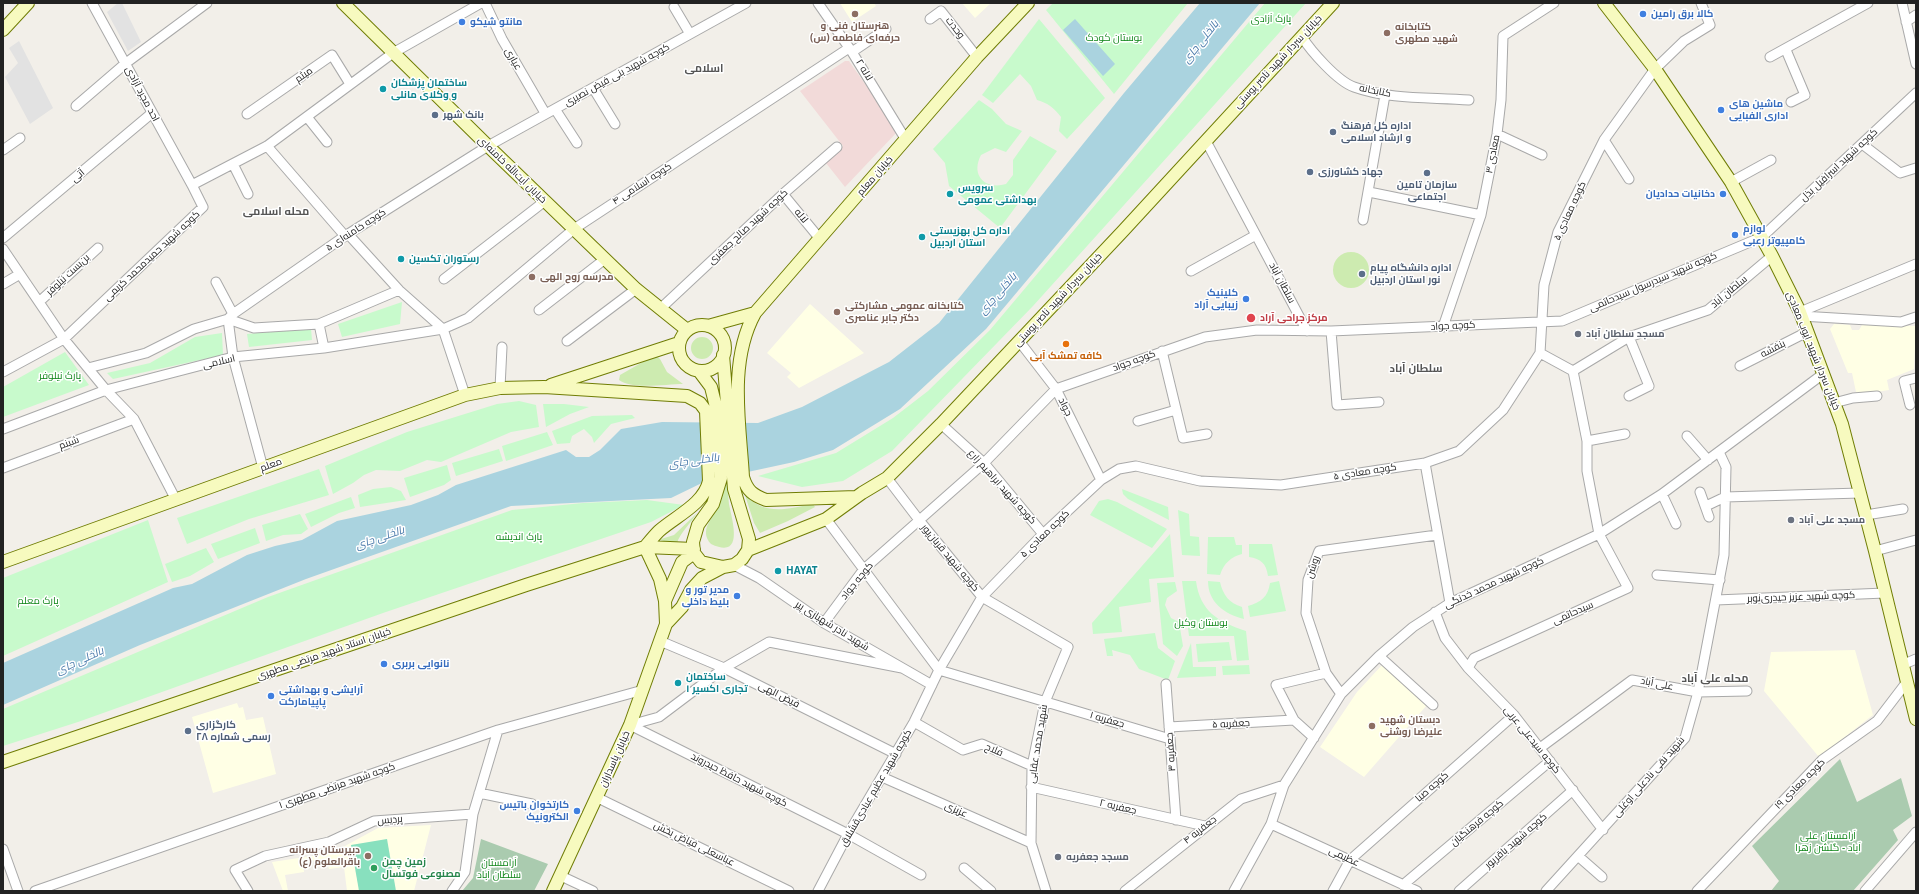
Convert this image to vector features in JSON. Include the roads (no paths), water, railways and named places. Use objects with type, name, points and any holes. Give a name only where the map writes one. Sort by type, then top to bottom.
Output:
[{"type":"main road","points":[[3,30],[28,3]]},
{"type":"main road","name":"خیابان آیت‌الله خامنه‌ای","points":[[343,3],[636,289],[687,330]]},
{"type":"main road","name":"خیابان معلم","points":[[723,411],[738,375],[740,353],[747,327],[755,313],[977,57],[1028,3]]},
{"type":"main road","name":"خیابان سردار شهید ناصر پوستی","points":[[748,550],[826,520],[856,497],[887,478],[941,424],[1019,341],[1333,3]]},
{"type":"main road","name":"خیابان سردار شهید ایوب معادی","points":[[1604,3],[1655,69],[1730,182],[1762,237],[1800,314],[1842,424],[1875,550],[1916,719]]},
{"type":"main road","points":[[723,355],[714,367],[699,371],[692,369],[681,358],[679,343],[687,330],[701,325],[708,326],[755,313]]},
{"type":"main road","points":[[708,326],[720,334],[723,341],[723,411],[712,504],[698,525],[694,534],[694,551],[701,562],[728,566]]},
{"type":"main road","points":[[544,387],[679,343]]},
{"type":"main road","points":[[666,624],[682,607],[692,590],[702,578],[742,559],[748,550],[749,538],[734,489],[738,478],[723,411],[711,387],[699,371]]},
{"type":"main road","points":[[544,387],[687,396],[700,403],[723,411]]},
{"type":"main road","name":"معلم","points":[[3,562],[465,395],[500,388],[544,387]]},
{"type":"main road","points":[[738,478],[746,485],[752,494],[766,500],[856,497]]},
{"type":"main road","points":[[645,547],[660,530],[702,497],[715,480]]},
{"type":"main road","points":[[645,547],[694,551]]},
{"type":"main road","points":[[645,547],[660,579],[665,601],[666,624]]},
{"type":"main road","name":"خیابان استاد شهید مرتضی مطهری","points":[[3,762],[526,585],[645,547]]},
{"type":"main road","points":[[665,601],[682,562],[694,551]]},
{"type":"main road","name":"خیابان پاسداران","points":[[554,891],[598,798],[630,725],[666,624]]},
{"type":"street","name":"احد مجرد آزادی","points":[[92,3],[126,62],[152,113],[192,185]]},
{"type":"street","points":[[76,106],[126,62],[207,3]]},
{"type":"street","points":[[192,185],[267,146],[393,52],[481,3]]},
{"type":"street","name":"عیاری","points":[[485,3],[502,39],[545,113]]},
{"type":"street","name":"کوچه شهید بنی فیض نصیری","points":[[488,146],[545,113],[555,109],[746,3]]},
{"type":"street","name":"لاله ۲","points":[[818,3],[851,50],[906,140]]},
{"type":"street","name":"معادی ۳","points":[[1443,327],[1480,215],[1497,134],[1501,100],[1503,36],[1554,3]]},
{"type":"street","name":"کوچه معادی ۵","points":[[932,685],[982,596],[1043,534],[1101,480],[1119,469],[1136,466],[1200,481],[1281,485],[1425,463],[1459,451],[1503,410],[1540,352],[1544,285],[1558,232],[1604,140],[1655,69],[1684,41],[1710,26],[1701,3]]},
{"type":"street","points":[[1770,57],[1786,50],[1868,3]]},
{"type":"street","points":[[1902,3],[1916,64]]},
{"type":"street","points":[[674,7],[690,34]]},
{"type":"street","name":"وحدت","points":[[930,19],[941,11],[977,57]]},
{"type":"street","points":[[1906,22],[1916,15]]},
{"type":"street","name":"کوچه اسلامی ۴","points":[[442,329],[468,318],[574,229],[851,50],[886,29]]},
{"type":"street","name":"کتابخانه","points":[[1302,37],[1309,48],[1328,68],[1352,87],[1385,95],[1469,100]]},
{"type":"street","points":[[1786,50],[1805,95],[1791,102]]},
{"type":"street","name":"میثم","points":[[247,114],[332,56],[350,84]]},
{"type":"street","points":[[592,88],[615,124]]},
{"type":"street","name":"کوچه شهید اسرافیل بذل","points":[[1762,237],[1916,93]]},
{"type":"street","points":[[1363,220],[1385,95]]},
{"type":"street","points":[[555,109],[577,143]]},
{"type":"street","name":"آتی","points":[[3,238],[152,113]]},
{"type":"street","points":[[307,117],[327,142]]},
{"type":"street","points":[[1497,134],[1542,155]]},
{"type":"street","points":[[3,150],[20,138]]},
{"type":"street","points":[[1604,140],[1629,179]]},
{"type":"street","name":"سلطان آباد","points":[[1206,141],[1307,331]]},
{"type":"street","points":[[1862,144],[1900,173],[1916,168]]},
{"type":"street","points":[[267,146],[346,235],[399,290],[442,329],[465,395]]},
{"type":"street","name":"کوچه خامنه‌ای ۵","points":[[88,368],[146,353],[194,329],[230,317],[346,235],[488,146]]},
{"type":"street","name":"کوچه شهید صالح جعفری","points":[[660,309],[783,194],[837,147]]},
{"type":"street","points":[[1730,182],[1771,160]]},
{"type":"street","points":[[233,164],[248,194]]},
{"type":"street","name":"کوچه شهید حمیدمحمد کریمی","points":[[64,339],[203,207],[192,185]]},
{"type":"street","points":[[1369,192],[1480,215]]},
{"type":"street","name":"لاله","points":[[783,194],[820,239]]},
{"type":"street","points":[[444,279],[545,201]]},
{"type":"street","points":[[1191,271],[1256,235]]},
{"type":"street","name":"کوچه شهید سیدرسول سیدحاتمی","points":[[1542,320],[1562,321],[1762,237]]},
{"type":"street","name":"بن‌بست نیلوفر","points":[[39,302],[98,248]]},
{"type":"street","points":[[3,249],[64,339],[106,390],[134,419],[176,500]]},
{"type":"street","name":"سلطان آباد","points":[[1573,371],[1629,337],[1708,310],[1772,256]]},
{"type":"street","points":[[539,310],[605,259]]},
{"type":"street","points":[[1800,314],[1916,264]]},
{"type":"street","points":[[3,284],[20,274]]},
{"type":"street","points":[[216,282],[230,317],[233,357],[263,468]]},
{"type":"street","points":[[567,341],[636,289]]},
{"type":"street","points":[[230,317],[254,328],[319,324],[399,290]]},
{"type":"street","points":[[1800,314],[1900,322],[1916,317]]},
{"type":"street","name":"کوچه جواد","points":[[824,623],[864,569],[984,463],[1056,389],[1205,337],[1257,330],[1331,331],[1443,327],[1542,320]]},
{"type":"street","points":[[319,324],[324,348]]},
{"type":"street","name":"اسلامی","points":[[3,429],[106,390],[233,357],[324,348],[442,329]]},
{"type":"street","points":[[1331,331],[1337,406],[1378,402]]},
{"type":"street","name":"بنفشه","points":[[1740,366],[1807,332]]},
{"type":"street","points":[[1629,337],[1649,386],[1629,396]]},
{"type":"street","points":[[3,372],[64,339]]},
{"type":"street","name":"جواد","points":[[1019,341],[1056,389],[1101,480]]},
{"type":"street","points":[[500,388],[502,347]]},
{"type":"street","points":[[1162,351],[1183,438],[1207,434]]},
{"type":"street","points":[[1540,352],[1573,371],[1587,441],[1587,471],[1599,534]]},
{"type":"street","name":"کوچه شهید محمد خدنگی","points":[[1234,891],[1271,824],[1284,785],[1341,694],[1379,656],[1413,627],[1450,603],[1599,534],[1662,494],[1823,374]]},
{"type":"street","points":[[1910,405],[1904,380],[1916,378]]},
{"type":"street","points":[[1834,403],[1853,398],[1877,396]]},
{"type":"street","points":[[1138,421],[1176,410]]},
{"type":"street","name":"شبنم","points":[[3,468],[134,419]]},
{"type":"street","name":"کوچه شهید ابراهیم زارع","points":[[941,424],[984,463],[1043,534]]},
{"type":"street","points":[[1587,441],[1625,434]]},
{"type":"street","points":[[1687,436],[1708,460]]},
{"type":"street","name":"شهید نقی نادعلی اوغلی","points":[[1546,891],[1686,738],[1698,692],[1724,555],[1726,468],[1719,452]]},
{"type":"street","points":[[1425,463],[1450,603]]},
{"type":"street","name":"کوچه شهید قربان‌پور","points":[[887,478],[919,520],[982,596],[1068,647]]},
{"type":"street","points":[[1700,492],[1709,517]]},
{"type":"street","points":[[1706,506],[1725,497],[1860,493]]},
{"type":"street","points":[[1662,494],[1676,524]]},
{"type":"street","points":[[1866,515],[1903,509]]},
{"type":"street","points":[[826,520],[940,670]]},
{"type":"street","name":"سیدحاتمی","points":[[1468,668],[1474,658],[1628,588],[1599,534]]},
{"type":"street","name":"روشن","points":[[1341,694],[1326,673],[1306,614],[1308,580],[1319,551],[1437,536]]},
{"type":"street","points":[[1875,550],[1916,540]]},
{"type":"street","name":"شهید نادر شهبازی پیر","points":[[728,566],[759,578],[824,623],[932,685]]},
{"type":"street","points":[[1657,575],[1720,580]]},
{"type":"street","name":"کوچه شهید عزیز حیدری‌نوبر","points":[[1716,600],[1885,593]]},
{"type":"street","name":"کوچه سیدعلی عربی","points":[[1435,612],[1445,638],[1468,668],[1514,715],[1603,830]]},
{"type":"street","name":"فیض الهی","points":[[660,641],[724,668],[896,754]]},
{"type":"street","points":[[630,725],[659,717],[724,668],[769,642],[902,668]]},
{"type":"street","name":"شهید محمد عقابی","points":[[1046,891],[1030,843],[1032,766],[1044,702],[1068,647]]},
{"type":"street","points":[[1379,656],[1433,705]]},
{"type":"street","points":[[1902,665],[1916,659]]},
{"type":"street","name":"جعفریه ۱","points":[[940,670],[1044,702],[1170,738]]},
{"type":"street","points":[[1314,738],[1294,720],[1276,685],[1326,673]]},
{"type":"street","name":"علی آباد","points":[[1540,748],[1632,680],[1698,692],[1748,691]]},
{"type":"street","name":"کوچه معادی ۱۹","points":[[1697,891],[1822,760],[1877,721],[1906,682]]},
{"type":"street","name":"جعفریه ۳","points":[[1166,684],[1176,820]]},
{"type":"street","name":"کوچه شهید عظیم عبادی‌قشلاق","points":[[818,891],[848,834],[914,722],[932,685]]},
{"type":"street","name":"کوچه شهید مرتضی مطهری ۱","points":[[35,891],[498,730],[643,690]]},
{"type":"street","name":"کوچه صبا","points":[[1333,891],[1350,860],[1514,715]]},
{"type":"street","name":"جعفریه ۵","points":[[1169,727],[1294,720]]},
{"type":"street","name":"فلاح","points":[[914,722],[963,750],[982,744],[1032,766]]},
{"type":"street","name":"کوچه شهید حافظ حیدروند","points":[[630,725],[848,834],[921,875]]},
{"type":"street","points":[[452,891],[465,872],[473,814],[498,730]]},
{"type":"street","name":"کوچه فرهنگیان","points":[[1403,885],[1550,761]]},
{"type":"street","name":"عزیزی","points":[[882,777],[1030,843]]},
{"type":"street","name":"جعفریه ۴","points":[[1125,891],[1205,826],[1241,799],[1284,785]]},
{"type":"street","name":"جعفریه ۲","points":[[1031,787],[1205,826]]},
{"type":"street","name":"کوچه شهید باقرپور","points":[[1459,891],[1573,790]]},
{"type":"street","points":[[479,793],[532,804]]},
{"type":"street","name":"عباسعلی فیاض بخش","points":[[598,798],[789,891]]},
{"type":"street","name":"پردیس","points":[[248,891],[235,870],[265,856],[329,842],[374,821],[473,814]]},
{"type":"street","name":"عظیمی","points":[[1271,824],[1417,891]]},
{"type":"street","points":[[1865,891],[1916,832]]},
{"type":"street","points":[[3,849],[18,891]]},
{"type":"street","points":[[1578,856],[1602,877]]},
{"type":"street","points":[[964,868],[991,891]]},
{"type":"street","points":[[561,876],[593,891]]},
{"type":"water","name":"بالخلی چای","points":[[1200,3],[1260,3],[986,329],[900,409],[833,450],[794,462],[706,481],[671,498],[511,506],[306,579],[140,645],[3,705],[3,663],[173,588],[192,584],[247,555],[275,546],[302,540],[337,521],[411,505],[438,495],[456,485],[566,450],[576,457],[589,457],[600,450],[621,429],[662,422],[758,423],[802,407],[889,362],[939,323],[1124,93]]},
{"type":"water","points":[[1075,19],[1115,64],[1103,76],[1063,30]]},
{"type":"place","name":"هنرستان فنی و حرفه‌ای فاطمه (س)","points":[[855,14]]},
{"type":"place","name":"کالا برق رامین","points":[[1643,14]]},
{"type":"place","name":"مانتو شیکو","points":[[462,22]]},
{"type":"place","name":"کتابخانه شهید مطهری","points":[[1387,33]]},
{"type":"place","name":"ساختمان پزشکان و وکلای مانلی","points":[[383,89]]},
{"type":"place","name":"ماشین های اداری الفبایی","points":[[1721,110]]},
{"type":"place","name":"بانک شهر","points":[[435,115]]},
{"type":"place","name":"اداره کل فرهنگ و ارشاد اسلامی","points":[[1333,132]]},
{"type":"place","name":"جهاد کشاورزی","points":[[1310,172]]},
{"type":"place","name":"سازمان تامین اجتماعی","points":[[1427,173]]},
{"type":"place","name":"سرویس بهداشتی عمومی","points":[[950,194]]},
{"type":"place","name":"دخانیات حدادیان","points":[[1723,194]]},
{"type":"place","name":"لوازم کامپیوتر رعبی","points":[[1735,235]]},
{"type":"place","name":"اداره کل بهزیستی استان اردبیل","points":[[922,237]]},
{"type":"place","name":"رستوران تکسین","points":[[401,259]]},
{"type":"place","name":"اداره دانشگاه پیام نور استان اردبیل","points":[[1362,274]]},
{"type":"place","name":"مدرسه روح الهی","points":[[532,277]]},
{"type":"place","name":"کلینیک زیبایی آراد","points":[[1246,299]]},
{"type":"place","name":"کتابخانه عمومی مشارکتی دکتر جابر عناصری","points":[[837,312]]},
{"type":"place","name":"مرکز جراحی آراد","points":[[1251,318]]},
{"type":"place","name":"مسجد سلطان آباد","points":[[1578,334]]},
{"type":"place","name":"کافه تمشک آبی","points":[[1066,344]]},
{"type":"place","name":"مسجد علی آباد","points":[[1791,520]]},
{"type":"place","name":"HAYAT","points":[[778,571]]},
{"type":"place","name":"مدیر تور و بلیط داخلى","points":[[737,596]]},
{"type":"place","name":"نانوایی بربری","points":[[384,664]]},
{"type":"place","name":"ساختمان تجاری اکسیر ۱","points":[[678,683]]},
{"type":"place","name":"آرایشی و بهداشتی پاپیامارکت","points":[[271,696]]},
{"type":"place","name":"دبستان شهید علیرضا روشنی","points":[[1372,726]]},
{"type":"place","name":"کارگزاری رسمی شماره ۲۸","points":[[188,731]]},
{"type":"place","name":"کارتخوان باتیس الکترونیک","points":[[577,811]]},
{"type":"place","name":"دبیرستان پسرانه باقرالعلوم (ع)","points":[[368,856]]},
{"type":"place","name":"مسجد جعفریه","points":[[1058,857]]},
{"type":"place","name":"زمین چمن مصنوعی فوتسال","points":[[374,868]]},
{"type":"district","name":"اسلامی","points":[[704,69]]},
{"type":"district","name":"محله اسلامی","points":[[276,212]]},
{"type":"district","name":"سلطان آباد","points":[[1416,369]]},
{"type":"district","name":"محله علی آباد","points":[[1715,679]]},
{"type":"park label","name":"پارک آزادی","points":[[1271,19]]},
{"type":"park label","name":"بوستان کودک","points":[[1114,38]]},
{"type":"park label","name":"پارک نیلوفر","points":[[60,376]]},
{"type":"park label","name":"پارک اندیشه","points":[[519,537]]},
{"type":"park label","name":"پارک معلم","points":[[38,601]]},
{"type":"park label","name":"بوستان وکیل","points":[[1201,623]]},
{"type":"park label","name":"آرامستان علی آباد - گلشن زهرا","points":[[1828,842]]},
{"type":"park label","name":"آرامستان سلطان آباد","points":[[499,868]]}]
